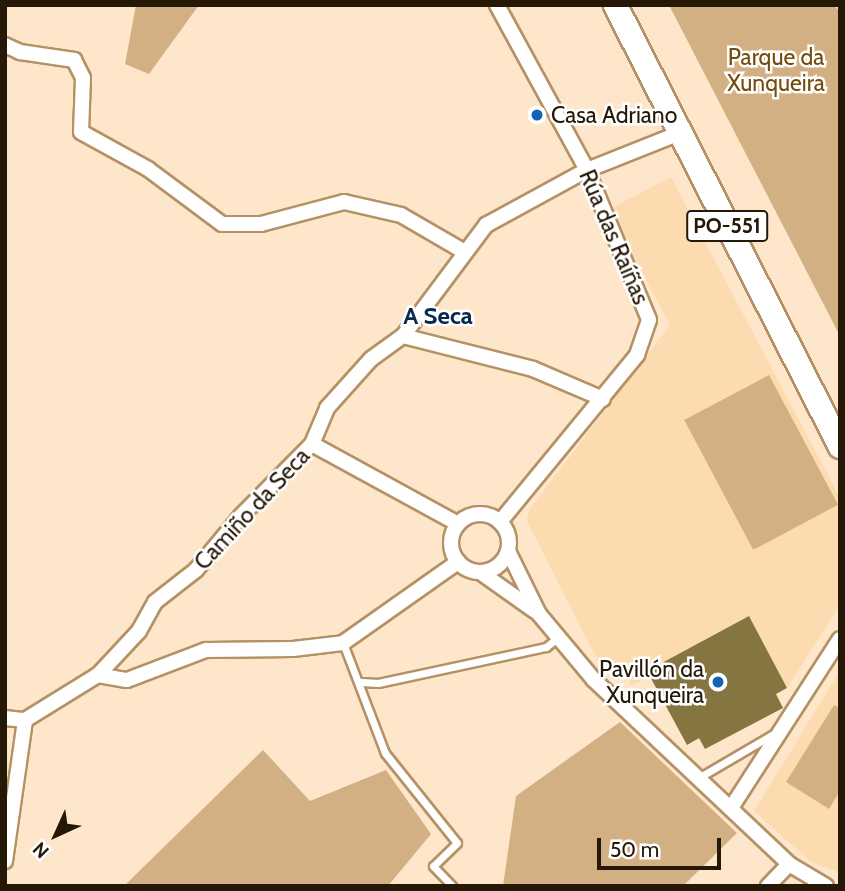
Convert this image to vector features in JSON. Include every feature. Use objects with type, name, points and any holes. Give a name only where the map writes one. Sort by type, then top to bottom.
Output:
[{"type":"main road","name":"PO-551","points":[[615,5],[840,446]]},
{"type":"street","name":"Rúa das Raíñas","points":[[497,5],[587,170],[649,320],[637,355],[500,522]]},
{"type":"street","points":[[5,45],[20,52],[74,60],[83,78],[81,132],[148,169],[222,224],[261,224],[344,202],[401,215],[463,251]]},
{"type":"street","name":"Camiño da Seca","points":[[25,720],[97,675],[139,631],[155,601],[196,570],[240,517],[312,444],[327,408],[371,359],[403,336],[463,251],[486,225],[587,170],[680,133]]},
{"type":"street","points":[[403,336],[533,369],[603,399]]},
{"type":"street","points":[[312,444],[458,524]]},
{"type":"street","points":[[458,524],[483,514],[500,522],[509,540],[508,551],[498,566],[480,572]]},
{"type":"street","points":[[458,524],[451,547],[458,562],[480,572],[539,614]]},
{"type":"street","points":[[508,551],[539,614],[594,680],[700,776],[789,864],[826,886]]},
{"type":"street","points":[[97,675],[127,680],[206,650],[293,649],[343,643],[458,562]]},
{"type":"street","points":[[731,808],[840,639]]},
{"type":"street","points":[[5,718],[25,720],[5,861]]},
{"type":"street","points":[[768,886],[789,864]]},
{"type":"lane","points":[[362,682],[379,683],[546,647],[557,638]]},
{"type":"lane","points":[[343,643],[362,682],[359,693],[385,752],[457,844],[433,866],[452,886]]},
{"type":"lane","points":[[700,776],[783,729]]},
{"type":"shaded area","points":[[671,177],[840,498],[840,605],[787,688],[776,694],[783,708],[705,749],[699,739],[687,745],[650,677],[631,685],[600,665],[527,521],[529,510],[670,325],[611,214],[615,206]]},
{"type":"shaded area","points":[[840,671],[840,873],[811,862],[754,811]]},
{"type":"green space","points":[[136,5],[199,5],[149,74],[125,64]]},
{"type":"green space","name":"Parque da Xunqueira","points":[[669,5],[834,5],[840,12],[840,336]]},
{"type":"green space","points":[[769,375],[838,505],[753,550],[684,420]]},
{"type":"green space","points":[[834,705],[840,708],[840,791],[829,809],[786,782]]},
{"type":"green space","points":[[620,722],[737,833],[683,886],[503,886],[516,796]]},
{"type":"green space","points":[[263,750],[310,801],[386,770],[431,834],[388,886],[124,886]]},
{"type":"building","name":"Pavillón da Xunqueira","points":[[749,616],[787,688],[776,694],[783,708],[705,749],[699,738],[687,745],[647,671]]},
{"type":"place","name":"Casa Adriano","points":[[537,115]]},
{"type":"place","name":"Pavillón da Xunqueira","points":[[718,682]]},
{"type":"district","name":"A Seca","points":[[438,316]]}]
